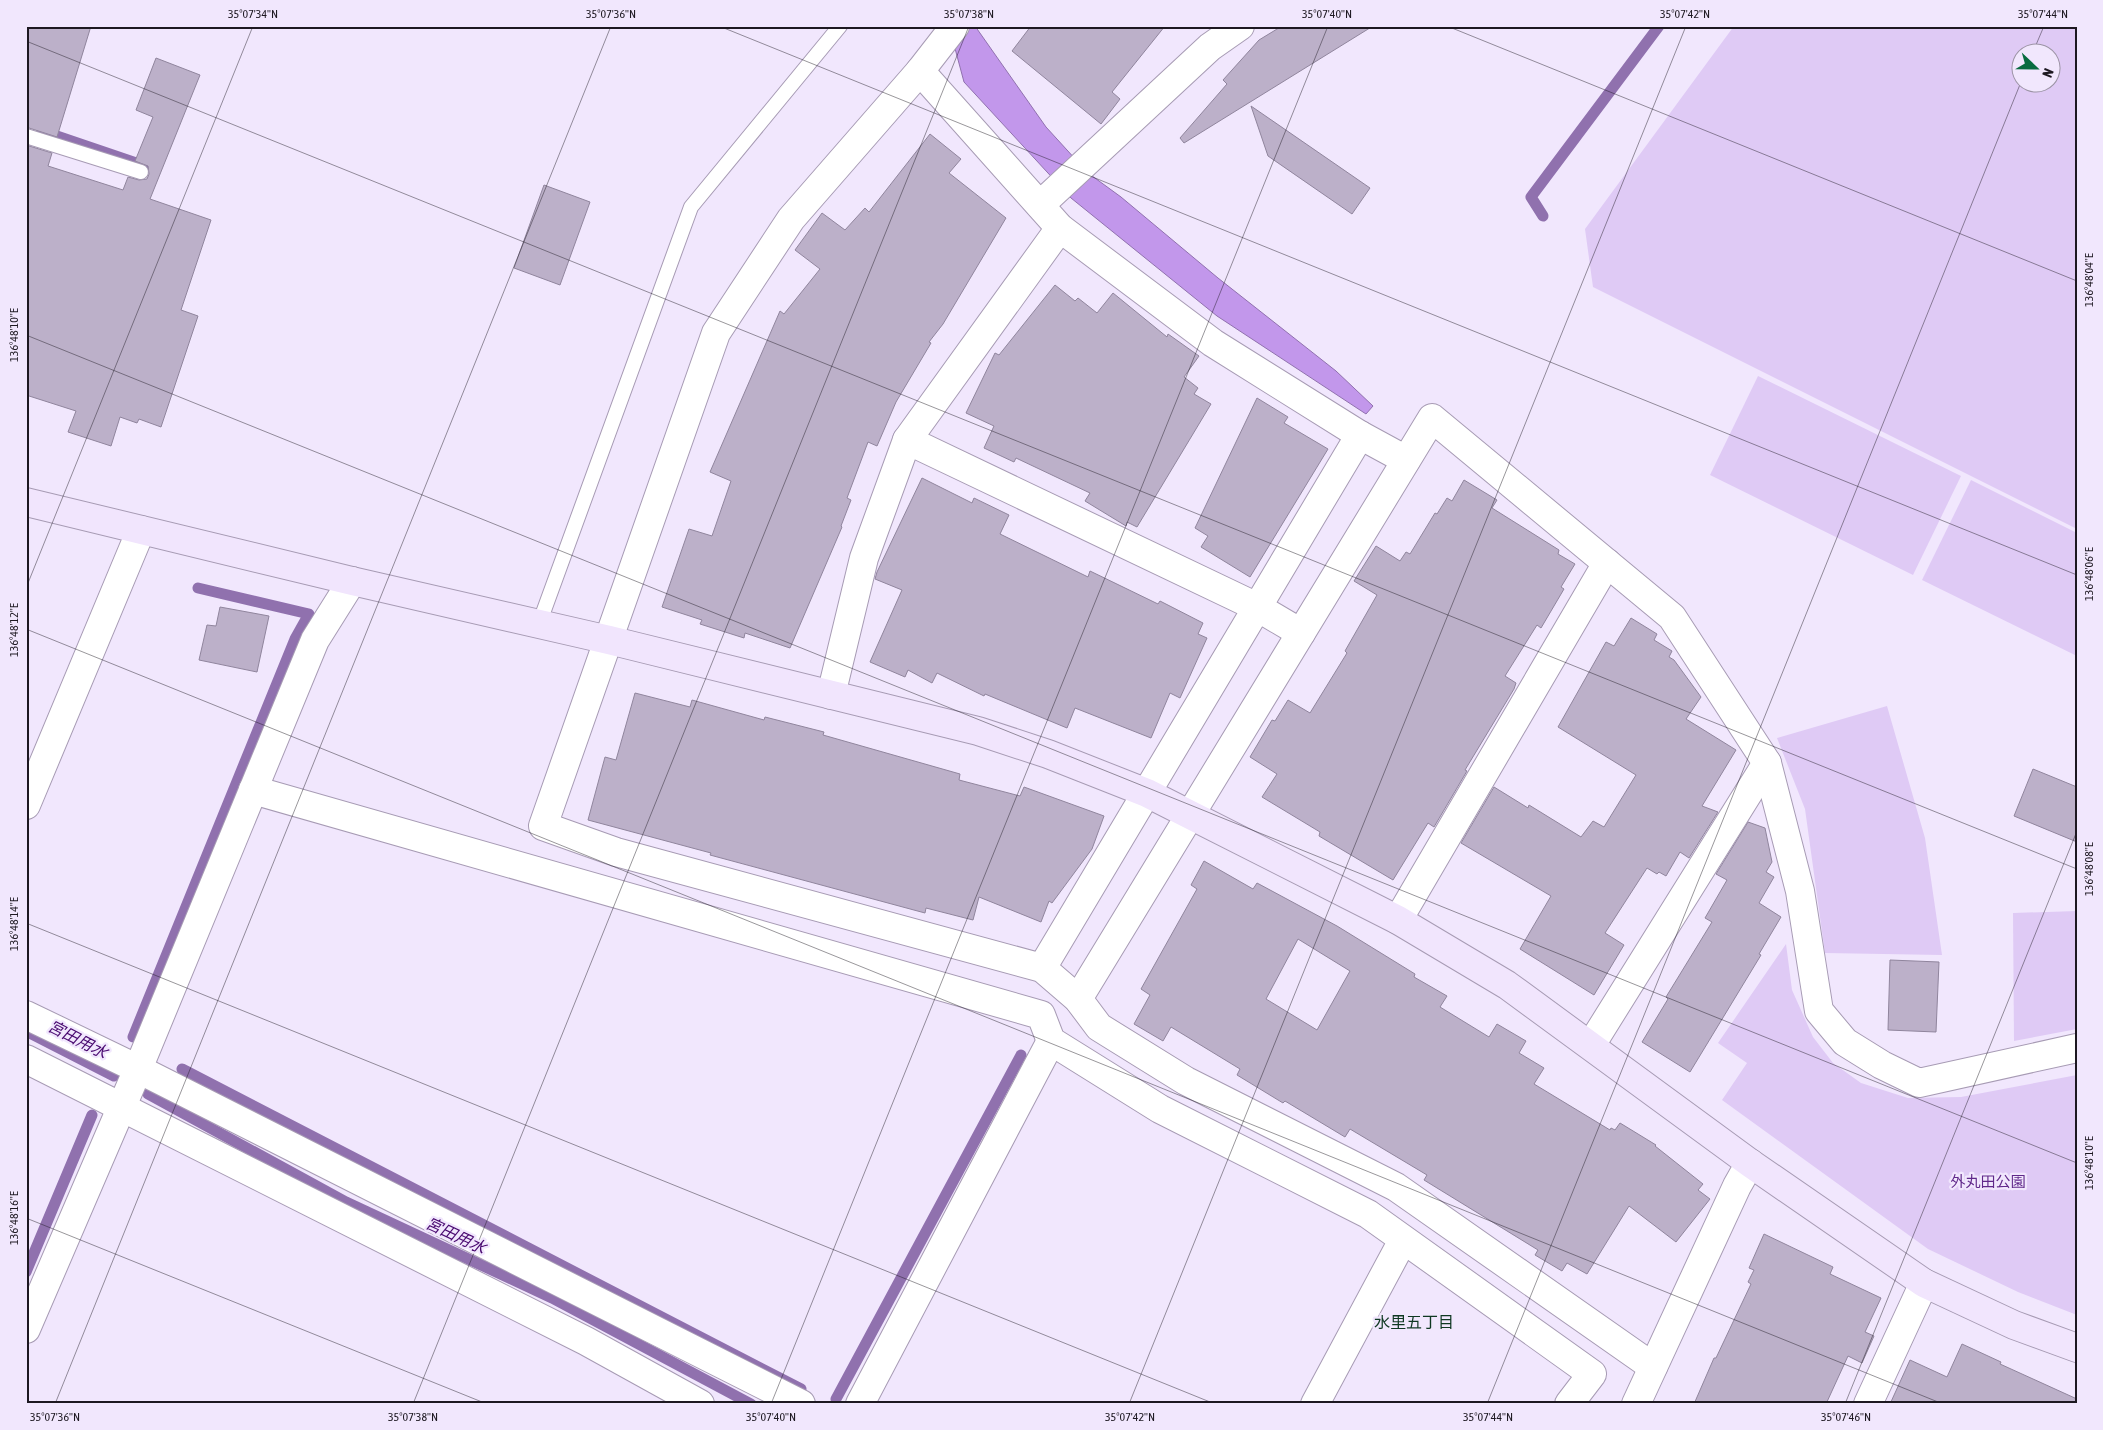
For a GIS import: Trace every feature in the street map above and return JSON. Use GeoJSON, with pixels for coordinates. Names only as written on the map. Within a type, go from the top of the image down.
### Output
{"type":"FeatureCollection","features":[{"type":"Feature","properties":{"kind":"street"},"geometry":{"type":"LineString","coordinates":[[955,26],[927,63],[791,220],[716,333],[544,826],[616,852],[1042,968],[1078,999],[1099,1027],[1186,1081],[1396,1187],[1653,1367]]}},
{"type":"Feature","properties":{"kind":"street"},"geometry":{"type":"LineString","coordinates":[[1046,199],[1210,47],[1240,26]]}},
{"type":"Feature","properties":{"kind":"street"},"geometry":{"type":"LineString","coordinates":[[927,63],[1046,199],[1060,228],[1213,343],[1360,435],[1406,460]]}},
{"type":"Feature","properties":{"kind":"street"},"geometry":{"type":"LineString","coordinates":[[831,695],[864,558],[907,440],[1060,228]]}},
{"type":"Feature","properties":{"kind":"street"},"geometry":{"type":"LineString","coordinates":[[1078,999],[1432,418],[1672,617],[1767,763],[1800,891],[1820,1011],[1845,1042],[1882,1065],[1919,1083],[2077,1048]]}},
{"type":"Feature","properties":{"kind":"street"},"geometry":{"type":"LineString","coordinates":[[1042,968],[1360,435]]}},
{"type":"Feature","properties":{"kind":"street"},"geometry":{"type":"LineString","coordinates":[[907,440],[1257,607],[1301,633]]}},
{"type":"Feature","properties":{"kind":"street"},"geometry":{"type":"LineString","coordinates":[[26,502],[352,581],[609,640],[978,731],[1048,754],[1147,793],[1398,920],[1507,985],[1750,1162],[1924,1283],[2014,1325],[2077,1348]]}},
{"type":"Feature","properties":{"kind":"street"},"geometry":{"type":"LineString","coordinates":[[26,806],[141,530]]}},
{"type":"Feature","properties":{"kind":"street"},"geometry":{"type":"LineString","coordinates":[[1398,920],[1607,563]]}},
{"type":"Feature","properties":{"kind":"street"},"geometry":{"type":"LineString","coordinates":[[26,1329],[138,1069],[315,640],[352,581]]}},
{"type":"Feature","properties":{"kind":"street"},"geometry":{"type":"LineString","coordinates":[[1591,1045],[1767,763]]}},
{"type":"Feature","properties":{"kind":"street"},"geometry":{"type":"LineString","coordinates":[[253,790],[1042,1015],[1051,1041],[1160,1109],[1368,1214],[1592,1374],[1569,1404]]}},
{"type":"Feature","properties":{"kind":"street"},"geometry":{"type":"LineString","coordinates":[[26,1014],[801,1404]]}},
{"type":"Feature","properties":{"kind":"street"},"geometry":{"type":"LineString","coordinates":[[860,1404],[1051,1041]]}},
{"type":"Feature","properties":{"kind":"street"},"geometry":{"type":"LineString","coordinates":[[26,1058],[586,1341],[700,1404]]}},
{"type":"Feature","properties":{"kind":"street"},"geometry":{"type":"LineString","coordinates":[[1636,1404],[1737,1186],[1750,1162]]}},
{"type":"Feature","properties":{"kind":"street"},"geometry":{"type":"LineString","coordinates":[[1315,1404],[1403,1240]]}},
{"type":"Feature","properties":{"kind":"street"},"geometry":{"type":"LineString","coordinates":[[1868,1404],[1924,1283]]}},
{"type":"Feature","properties":{"kind":"lane"},"geometry":{"type":"LineString","coordinates":[[539,624],[691,207],[840,26]]}},
{"type":"Feature","properties":{"kind":"lane"},"geometry":{"type":"LineString","coordinates":[[26,136],[141,172]]}},
{"type":"Feature","properties":{"kind":"green space"},"geometry":{"type":"Polygon","coordinates":[[[1734,26],[2068,26],[2077,30],[2077,529],[1593,287],[1585,229],[1734,26]]]}},
{"type":"Feature","properties":{"kind":"green space"},"geometry":{"type":"Polygon","coordinates":[[[1758,376],[1961,476],[1913,575],[1710,475],[1758,376]]]}},
{"type":"Feature","properties":{"kind":"green space"},"geometry":{"type":"Polygon","coordinates":[[[1971,480],[2077,533],[2077,656],[1922,580],[1971,480]]]}},
{"type":"Feature","properties":{"kind":"green space"},"geometry":{"type":"Polygon","coordinates":[[[1887,706],[1925,838],[1942,955],[1825,953],[1805,809],[1777,738],[1887,706]]]}},
{"type":"Feature","properties":{"kind":"green space"},"geometry":{"type":"Polygon","coordinates":[[[2077,911],[2077,1029],[2014,1041],[2013,913],[2077,911]]]}},
{"type":"Feature","properties":{"kind":"green space","name":"外丸田公園"},"geometry":{"type":"Polygon","coordinates":[[[1786,944],[1792,990],[1813,1037],[1833,1063],[1861,1083],[1908,1098],[1961,1097],[2077,1075],[2077,1315],[2018,1292],[1928,1249],[1722,1100],[1747,1063],[1718,1043],[1786,944]]]}},
{"type":"Feature","properties":{"kind":"shaded area"},"geometry":{"type":"Polygon","coordinates":[[[949,26],[975,26],[1046,127],[1088,173],[1121,197],[1218,278],[1336,371],[1373,406],[1366,414],[1217,316],[1071,198],[964,82],[949,26]]]}},
{"type":"Feature","properties":{"kind":"building"},"geometry":{"type":"Polygon","coordinates":[[[26,26],[91,26],[57,137],[26,127],[26,26]]]}},
{"type":"Feature","properties":{"kind":"building"},"geometry":{"type":"Polygon","coordinates":[[[1031,26],[1165,26],[1112,92],[1120,99],[1101,124],[1012,51],[1031,26]]]}},
{"type":"Feature","properties":{"kind":"building"},"geometry":{"type":"Polygon","coordinates":[[[1282,26],[1373,26],[1184,143],[1180,138],[1227,84],[1223,80],[1259,40],[1282,26]]]}},
{"type":"Feature","properties":{"kind":"building"},"geometry":{"type":"Polygon","coordinates":[[[156,58],[200,75],[150,199],[211,220],[181,310],[198,316],[161,427],[139,419],[137,423],[120,417],[111,446],[68,432],[76,411],[26,395],[26,145],[52,153],[48,166],[123,190],[128,177],[139,180],[147,179],[149,174],[148,166],[135,161],[153,117],[136,110],[156,58]]]}},
{"type":"Feature","properties":{"kind":"building"},"geometry":{"type":"Polygon","coordinates":[[[1251,106],[1370,188],[1352,214],[1268,156],[1251,106]]]}},
{"type":"Feature","properties":{"kind":"building"},"geometry":{"type":"Polygon","coordinates":[[[930,134],[961,159],[949,173],[1006,218],[943,324],[929,342],[931,343],[896,402],[877,446],[868,442],[847,498],[851,500],[842,527],[790,648],[745,633],[744,638],[700,624],[702,620],[662,607],[689,529],[712,536],[731,481],[710,472],[780,311],[784,314],[820,269],[795,250],[822,213],[845,230],[865,208],[869,212],[930,134]]]}},
{"type":"Feature","properties":{"kind":"building"},"geometry":{"type":"Polygon","coordinates":[[[544,185],[590,202],[560,285],[514,268],[544,185]]]}},
{"type":"Feature","properties":{"kind":"building"},"geometry":{"type":"Polygon","coordinates":[[[1055,285],[1075,301],[1078,298],[1097,313],[1113,293],[1167,337],[1168,334],[1199,356],[1184,377],[1198,388],[1194,394],[1211,404],[1137,527],[1127,522],[1126,526],[1085,501],[1090,493],[1016,458],[1014,462],[984,448],[994,426],[966,413],[995,353],[999,355],[1055,285]]]}},
{"type":"Feature","properties":{"kind":"building"},"geometry":{"type":"Polygon","coordinates":[[[1257,398],[1288,417],[1284,423],[1328,449],[1250,577],[1201,547],[1208,536],[1195,528],[1257,398]]]}},
{"type":"Feature","properties":{"kind":"building"},"geometry":{"type":"Polygon","coordinates":[[[922,478],[972,503],[974,498],[1009,515],[1000,534],[1088,577],[1090,571],[1158,604],[1160,601],[1203,623],[1198,634],[1207,638],[1180,698],[1170,693],[1151,738],[1075,708],[1067,728],[985,694],[984,696],[937,673],[932,683],[908,670],[905,677],[870,662],[902,590],[875,579],[922,478]]]}},
{"type":"Feature","properties":{"kind":"building"},"geometry":{"type":"Polygon","coordinates":[[[1464,480],[1497,500],[1492,508],[1559,550],[1558,554],[1575,564],[1561,587],[1564,589],[1541,628],[1537,625],[1505,676],[1516,683],[1514,689],[1465,770],[1467,771],[1434,827],[1428,823],[1393,880],[1319,836],[1320,832],[1262,797],[1277,774],[1250,757],[1272,720],[1275,721],[1288,700],[1310,713],[1347,653],[1345,651],[1377,595],[1354,581],[1376,546],[1400,561],[1406,552],[1410,554],[1435,513],[1437,514],[1447,498],[1452,501],[1464,480]]]}},
{"type":"Feature","properties":{"kind":"building"},"geometry":{"type":"Polygon","coordinates":[[[220,607],[269,616],[257,672],[199,660],[207,625],[216,626],[220,607]]]}},
{"type":"Feature","properties":{"kind":"building"},"geometry":{"type":"Polygon","coordinates":[[[1631,618],[1657,634],[1654,640],[1672,651],[1669,657],[1674,660],[1701,697],[1686,719],[1736,750],[1702,806],[1718,812],[1689,858],[1680,852],[1666,876],[1659,872],[1657,874],[1647,868],[1605,933],[1624,945],[1594,995],[1520,949],[1551,896],[1461,843],[1494,787],[1528,808],[1529,805],[1581,837],[1593,821],[1604,827],[1636,775],[1558,727],[1606,642],[1614,646],[1631,618]]]}},
{"type":"Feature","properties":{"kind":"building"},"geometry":{"type":"Polygon","coordinates":[[[635,693],[690,707],[692,700],[764,720],[765,717],[824,732],[823,735],[960,774],[959,780],[1020,796],[1024,787],[1104,816],[1092,849],[1052,903],[1049,901],[1041,922],[979,897],[973,920],[926,908],[925,913],[588,820],[605,757],[616,760],[635,693]]]}},
{"type":"Feature","properties":{"kind":"building"},"geometry":{"type":"Polygon","coordinates":[[[2033,769],[2077,787],[2077,842],[2014,816],[2033,769]]]}},
{"type":"Feature","properties":{"kind":"building"},"geometry":{"type":"Polygon","coordinates":[[[1748,822],[1765,828],[1772,862],[1766,872],[1774,877],[1759,903],[1781,917],[1759,954],[1761,955],[1690,1072],[1642,1042],[1668,999],[1666,997],[1712,922],[1705,918],[1727,880],[1716,874],[1748,822]]]}},
{"type":"Feature","properties":{"kind":"building"},"geometry":{"type":"Polygon","coordinates":[[[1204,861],[1253,889],[1257,883],[1337,926],[1415,974],[1414,977],[1447,996],[1440,1007],[1489,1037],[1497,1024],[1526,1041],[1519,1053],[1544,1068],[1534,1084],[1610,1130],[1611,1128],[1615,1130],[1620,1123],[1656,1145],[1703,1184],[1698,1190],[1710,1199],[1676,1242],[1629,1206],[1587,1274],[1567,1263],[1562,1271],[1535,1255],[1538,1250],[1424,1180],[1427,1175],[1350,1129],[1345,1137],[1285,1101],[1283,1103],[1237,1075],[1240,1069],[1171,1027],[1163,1041],[1134,1024],[1150,995],[1141,989],[1197,889],[1191,885],[1204,861]],[[1298,939],[1266,999],[1317,1030],[1350,971],[1298,939]]]}},
{"type":"Feature","properties":{"kind":"building"},"geometry":{"type":"Polygon","coordinates":[[[1890,960],[1939,962],[1936,1032],[1888,1030],[1890,960]]]}},
{"type":"Feature","properties":{"kind":"building"},"geometry":{"type":"Polygon","coordinates":[[[1764,1234],[1833,1267],[1830,1274],[1881,1298],[1865,1332],[1874,1336],[1862,1363],[1848,1356],[1826,1404],[1694,1404],[1714,1358],[1716,1358],[1751,1284],[1748,1282],[1754,1270],[1749,1268],[1764,1234]]]}},
{"type":"Feature","properties":{"kind":"building"},"geometry":{"type":"Polygon","coordinates":[[[1962,1344],[2001,1362],[2000,1364],[2077,1399],[2077,1404],[1890,1404],[1910,1360],[1947,1377],[1962,1344]]]}},
{"type":"Feature","properties":{"kind":"waterway"},"geometry":{"type":"LineString","coordinates":[[1543,216],[1531,197],[1659,26]]}},
{"type":"Feature","properties":{"kind":"waterway"},"geometry":{"type":"LineString","coordinates":[[42,131],[145,166]]}},
{"type":"Feature","properties":{"kind":"waterway"},"geometry":{"type":"LineString","coordinates":[[133,1037],[295,639],[309,614],[198,588]]}},
{"type":"Feature","properties":{"kind":"waterway","name":"宮田用水"},"geometry":{"type":"LineString","coordinates":[[26,1031],[114,1076]]}},
{"type":"Feature","properties":{"kind":"waterway"},"geometry":{"type":"LineString","coordinates":[[836,1399],[1021,1055]]}},
{"type":"Feature","properties":{"kind":"waterway"},"geometry":{"type":"LineString","coordinates":[[182,1069],[801,1389]]}},
{"type":"Feature","properties":{"kind":"waterway","name":"宮田用水"},"geometry":{"type":"LineString","coordinates":[[148,1094],[346,1202],[552,1298],[751,1404]]}},
{"type":"Feature","properties":{"kind":"waterway"},"geometry":{"type":"LineString","coordinates":[[26,1272],[92,1115]]}},
{"type":"Feature","properties":{"kind":"district","name":"水里五丁目"},"geometry":{"type":"Point","coordinates":[1414,1322]}}]}
